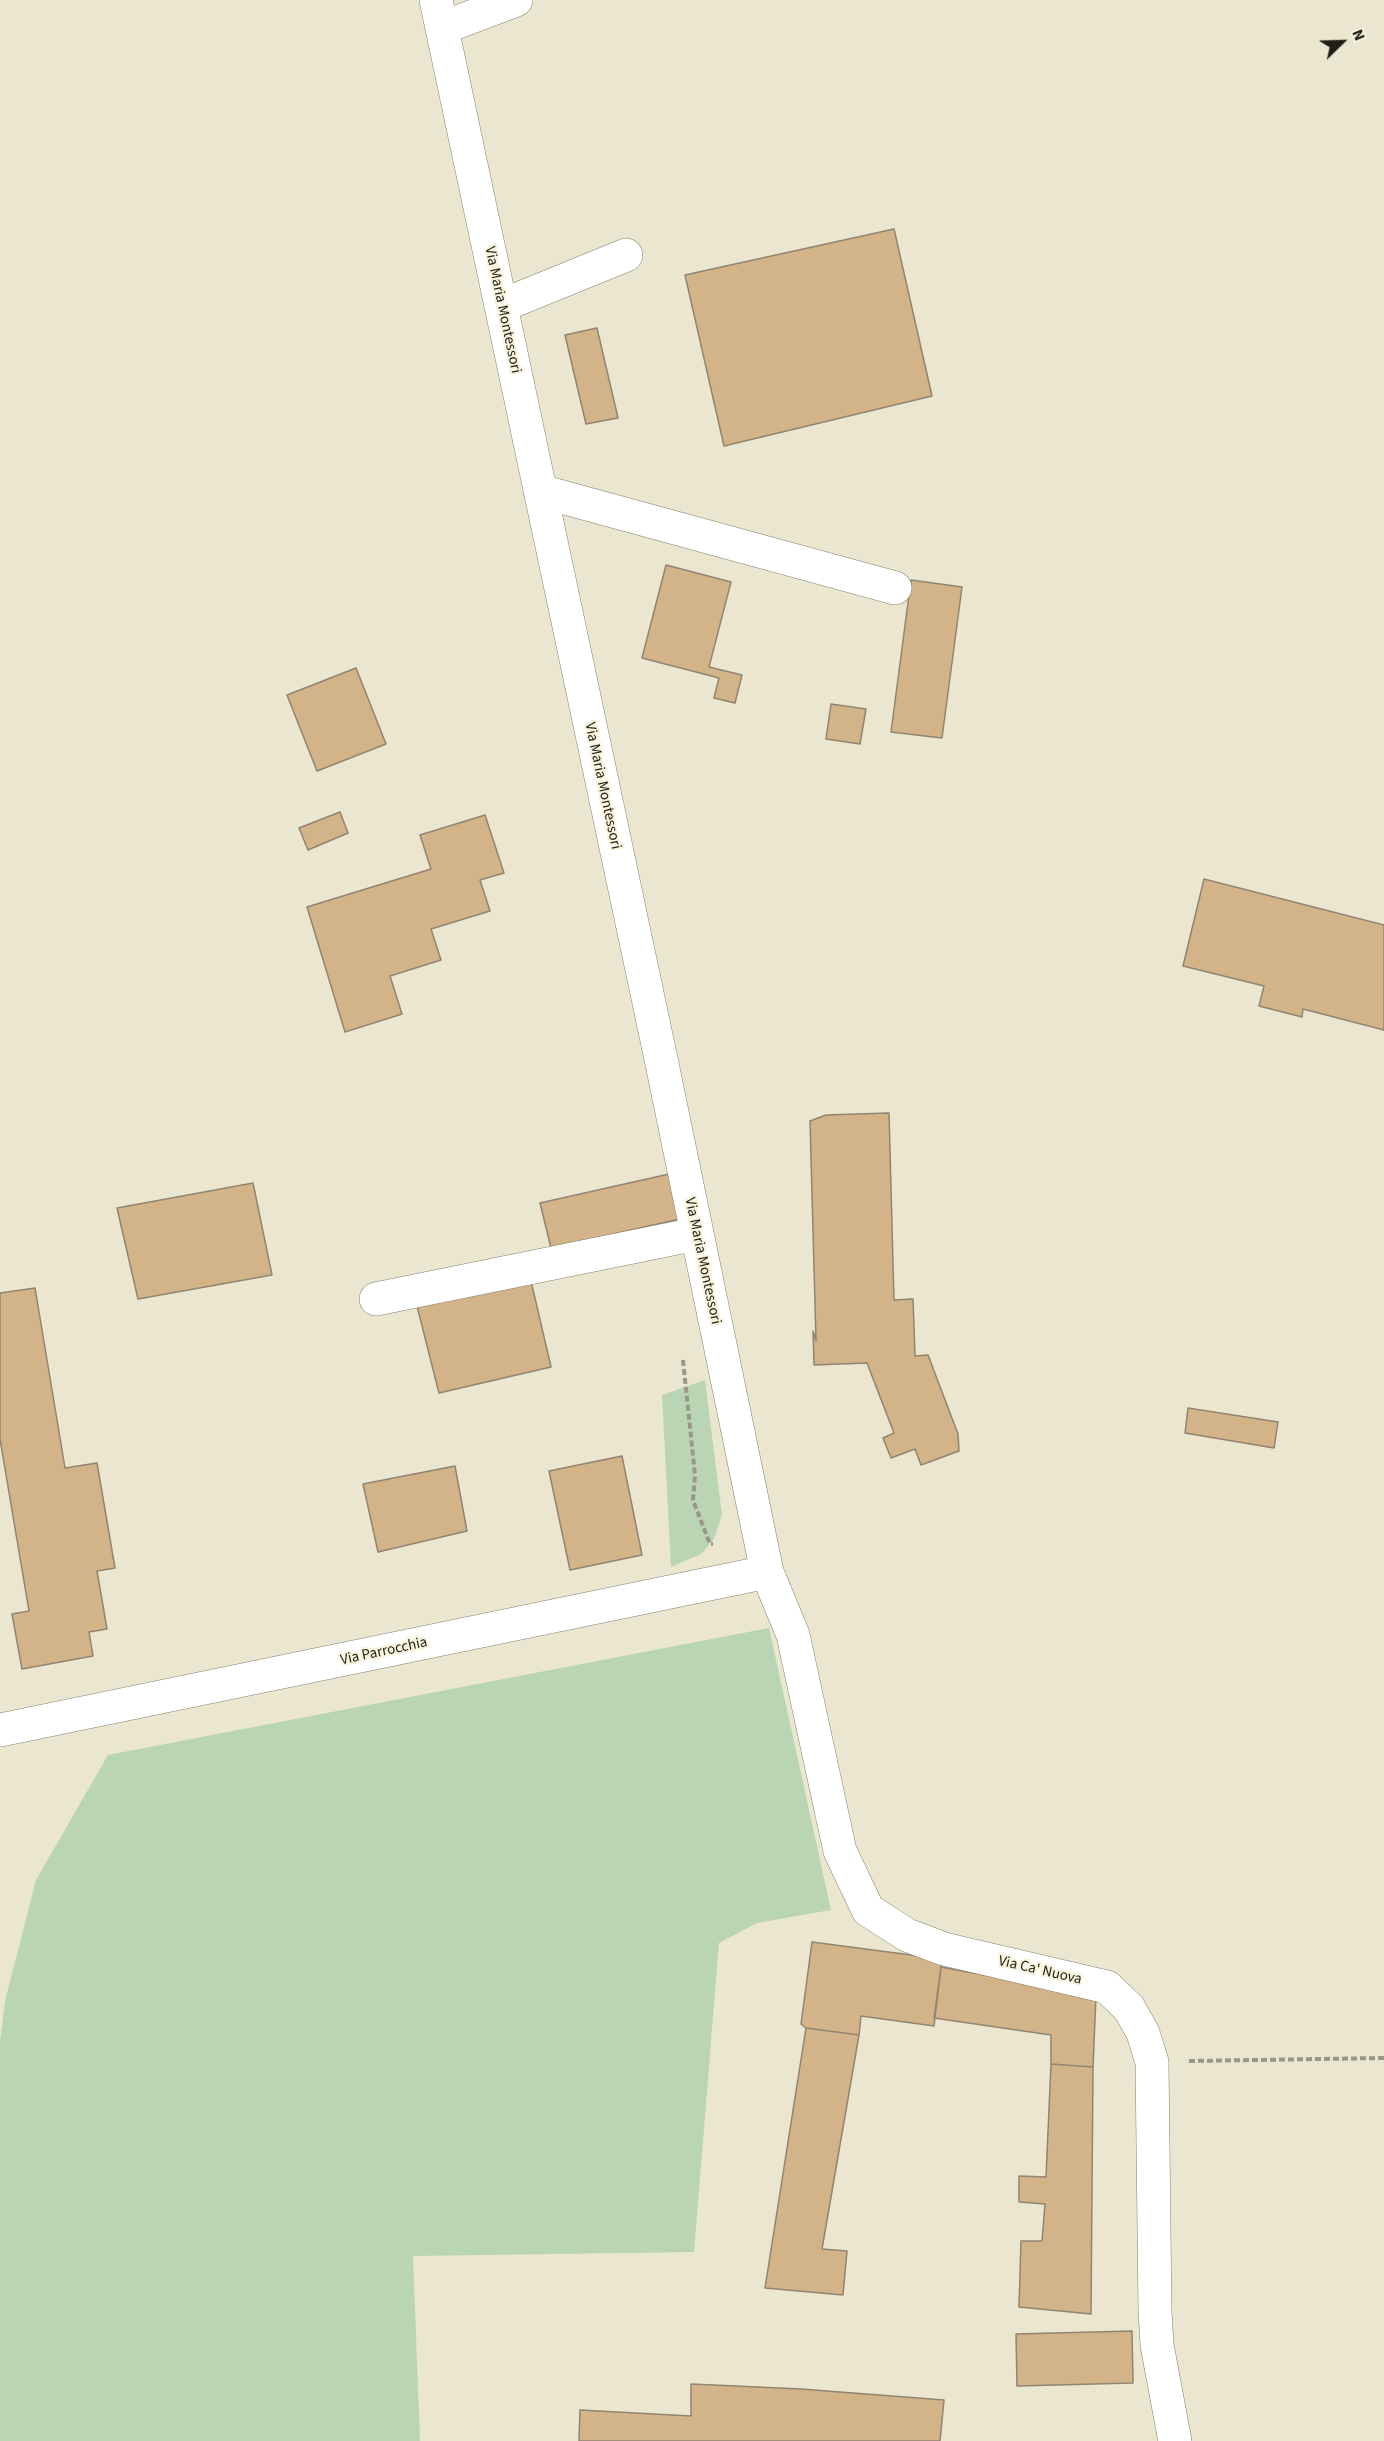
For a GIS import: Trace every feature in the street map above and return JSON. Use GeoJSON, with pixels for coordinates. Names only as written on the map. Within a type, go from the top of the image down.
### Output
{"type":"FeatureCollection","features":[{"type":"Feature","properties":{"kind":"street"},"geometry":{"type":"LineString","coordinates":[[439,14],[516,0]]}},
{"type":"Feature","properties":{"kind":"street","name":"Via Maria Montessori"},"geometry":{"type":"LineString","coordinates":[[439,14],[767,1572]]}},
{"type":"Feature","properties":{"kind":"street"},"geometry":{"type":"LineString","coordinates":[[501,306],[626,255]]}},
{"type":"Feature","properties":{"kind":"street"},"geometry":{"type":"LineString","coordinates":[[540,491],[895,588]]}},
{"type":"Feature","properties":{"kind":"street"},"geometry":{"type":"LineString","coordinates":[[376,1299],[696,1234]]}},
{"type":"Feature","properties":{"kind":"street","name":"Via Parrocchia"},"geometry":{"type":"LineString","coordinates":[[0,1730],[767,1572]]}},
{"type":"Feature","properties":{"kind":"street","name":"Via Ca' Nuova"},"geometry":{"type":"LineString","coordinates":[[767,1572],[793,1635],[840,1851],[868,1910],[907,1935],[944,1948],[1107,1987],[1129,2008],[1143,2032],[1152,2062],[1157,2344],[1175,2441]]}},
{"type":"Feature","properties":{"kind":"path"},"geometry":{"type":"LineString","coordinates":[[683,1354],[687,1416],[695,1475],[693,1500],[710,1544]]}},
{"type":"Feature","properties":{"kind":"path"},"geometry":{"type":"LineString","coordinates":[[1152,2062],[1384,2058]]}},
{"type":"Feature","properties":{"kind":"green space"},"geometry":{"type":"Polygon","coordinates":[[[705,1380],[722,1515],[714,1539],[701,1554],[671,1567],[662,1395],[705,1380]]]}},
{"type":"Feature","properties":{"kind":"green space"},"geometry":{"type":"Polygon","coordinates":[[[769,1628],[831,1910],[757,1923],[719,1943],[694,2252],[413,2256],[420,2441],[0,2441],[0,2041],[5,2001],[36,1880],[108,1755],[769,1628]]]}},
{"type":"Feature","properties":{"kind":"building"},"geometry":{"type":"Polygon","coordinates":[[[894,229],[932,396],[724,446],[685,275],[894,229]]]}},
{"type":"Feature","properties":{"kind":"building"},"geometry":{"type":"Polygon","coordinates":[[[597,328],[618,418],[586,424],[565,335],[597,328]]]}},
{"type":"Feature","properties":{"kind":"building"},"geometry":{"type":"Polygon","coordinates":[[[666,565],[731,582],[709,667],[742,675],[735,703],[714,698],[719,678],[642,658],[666,565]]]}},
{"type":"Feature","properties":{"kind":"building"},"geometry":{"type":"Polygon","coordinates":[[[911,580],[962,587],[942,738],[891,732],[911,580]]]}},
{"type":"Feature","properties":{"kind":"building"},"geometry":{"type":"Polygon","coordinates":[[[356,668],[386,744],[317,771],[287,695],[356,668]]]}},
{"type":"Feature","properties":{"kind":"building"},"geometry":{"type":"Polygon","coordinates":[[[831,704],[866,709],[860,744],[826,739],[831,704]]]}},
{"type":"Feature","properties":{"kind":"building"},"geometry":{"type":"Polygon","coordinates":[[[340,812],[348,833],[308,850],[299,828],[340,812]]]}},
{"type":"Feature","properties":{"kind":"building"},"geometry":{"type":"Polygon","coordinates":[[[485,815],[504,873],[480,880],[490,911],[431,929],[441,960],[390,976],[402,1014],[345,1032],[307,907],[431,869],[420,835],[485,815]]]}},
{"type":"Feature","properties":{"kind":"building"},"geometry":{"type":"Polygon","coordinates":[[[1204,879],[1384,925],[1384,1030],[1303,1009],[1302,1017],[1259,1006],[1264,986],[1183,966],[1204,879]]]}},
{"type":"Feature","properties":{"kind":"building"},"geometry":{"type":"Polygon","coordinates":[[[889,1113],[894,1300],[913,1299],[915,1356],[928,1355],[958,1434],[959,1451],[921,1465],[915,1449],[891,1458],[883,1438],[894,1433],[867,1363],[814,1365],[813,1331],[816,1341],[810,1121],[826,1115],[889,1113]]]}},
{"type":"Feature","properties":{"kind":"building"},"geometry":{"type":"Polygon","coordinates":[[[678,1172],[689,1217],[551,1248],[540,1203],[678,1172]]]}},
{"type":"Feature","properties":{"kind":"building"},"geometry":{"type":"Polygon","coordinates":[[[253,1183],[272,1275],[138,1299],[117,1208],[253,1183]]]}},
{"type":"Feature","properties":{"kind":"building"},"geometry":{"type":"Polygon","coordinates":[[[531,1281],[551,1367],[439,1393],[417,1306],[531,1281]]]}},
{"type":"Feature","properties":{"kind":"building"},"geometry":{"type":"Polygon","coordinates":[[[35,1288],[65,1468],[97,1463],[115,1568],[97,1571],[107,1629],[89,1632],[93,1656],[22,1669],[12,1614],[29,1611],[0,1439],[0,1293],[35,1288]]]}},
{"type":"Feature","properties":{"kind":"building"},"geometry":{"type":"Polygon","coordinates":[[[1188,1408],[1278,1422],[1274,1448],[1185,1433],[1188,1408]]]}},
{"type":"Feature","properties":{"kind":"building"},"geometry":{"type":"Polygon","coordinates":[[[622,1456],[642,1555],[570,1570],[549,1471],[622,1456]]]}},
{"type":"Feature","properties":{"kind":"building"},"geometry":{"type":"Polygon","coordinates":[[[455,1466],[467,1531],[378,1552],[363,1484],[455,1466]]]}},
{"type":"Feature","properties":{"kind":"building"},"geometry":{"type":"Polygon","coordinates":[[[812,1942],[942,1959],[934,2026],[861,2016],[859,2035],[806,2028],[801,2024],[812,1942]]]}},
{"type":"Feature","properties":{"kind":"building"},"geometry":{"type":"Polygon","coordinates":[[[941,1967],[1096,1996],[1093,2067],[1051,2064],[1051,2035],[934,2018],[941,1967]]]}},
{"type":"Feature","properties":{"kind":"building"},"geometry":{"type":"Polygon","coordinates":[[[806,2028],[859,2035],[822,2249],[847,2251],[843,2295],[765,2288],[806,2028]]]}},
{"type":"Feature","properties":{"kind":"building"},"geometry":{"type":"Polygon","coordinates":[[[1051,2064],[1093,2067],[1091,2314],[1019,2307],[1021,2241],[1042,2241],[1045,2204],[1019,2202],[1019,2176],[1046,2177],[1051,2064]]]}},
{"type":"Feature","properties":{"kind":"building"},"geometry":{"type":"Polygon","coordinates":[[[1132,2331],[1133,2383],[1017,2386],[1016,2334],[1132,2331]]]}},
{"type":"Feature","properties":{"kind":"building"},"geometry":{"type":"Polygon","coordinates":[[[691,2384],[801,2389],[944,2400],[940,2441],[579,2441],[580,2410],[691,2416],[691,2384]]]}}]}
